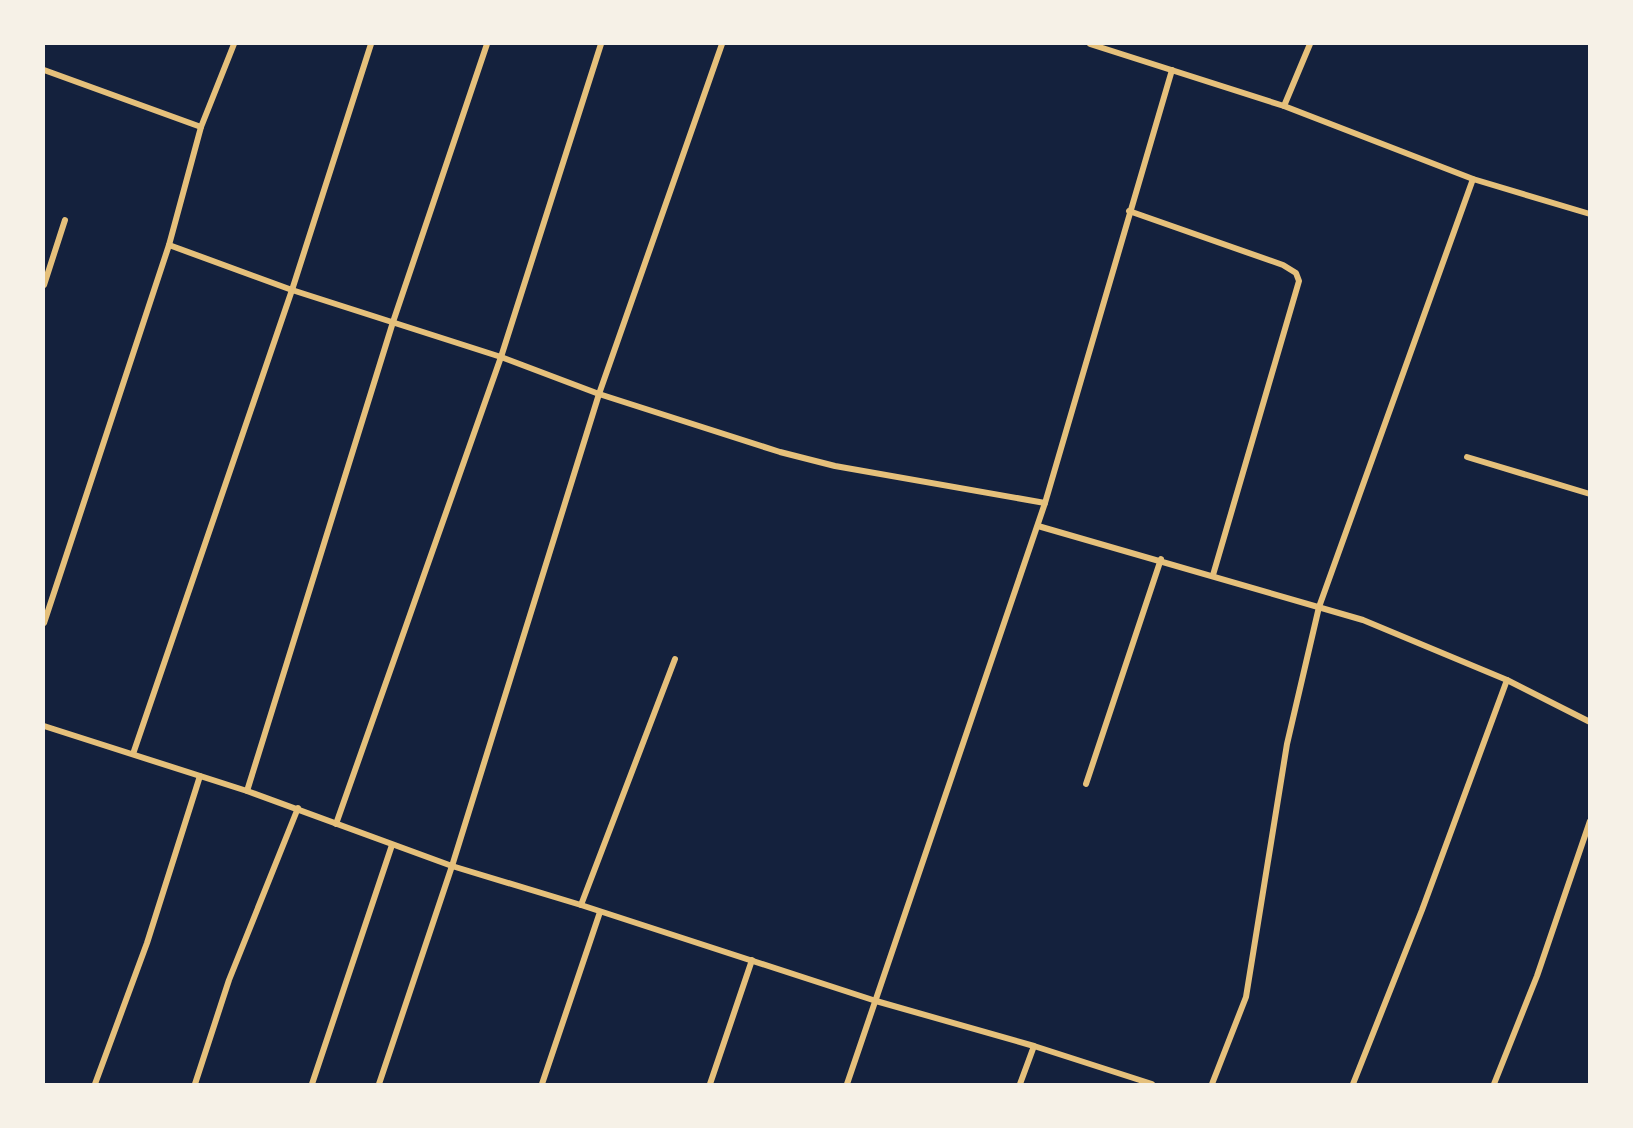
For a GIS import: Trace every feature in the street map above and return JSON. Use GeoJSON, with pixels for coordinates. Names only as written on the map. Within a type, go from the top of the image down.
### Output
{"type":"FeatureCollection","features":[{"type":"Feature","properties":{"kind":"street"},"geometry":{"type":"LineString","coordinates":[[44,623],[170,245],[201,128],[234,44]]}},
{"type":"Feature","properties":{"kind":"street"},"geometry":{"type":"LineString","coordinates":[[132,754],[292,291],[371,44]]}},
{"type":"Feature","properties":{"kind":"street"},"geometry":{"type":"LineString","coordinates":[[247,791],[393,322],[487,44]]}},
{"type":"Feature","properties":{"kind":"street"},"geometry":{"type":"LineString","coordinates":[[336,824],[501,357],[601,44]]}},
{"type":"Feature","properties":{"kind":"street"},"geometry":{"type":"LineString","coordinates":[[379,1084],[452,866],[599,394],[722,44]]}},
{"type":"Feature","properties":{"kind":"street"},"geometry":{"type":"LineString","coordinates":[[1090,44],[1284,106],[1473,179],[1590,214]]}},
{"type":"Feature","properties":{"kind":"street"},"geometry":{"type":"LineString","coordinates":[[1284,106],[1310,44]]}},
{"type":"Feature","properties":{"kind":"street"},"geometry":{"type":"LineString","coordinates":[[44,70],[201,128]]}},
{"type":"Feature","properties":{"kind":"street"},"geometry":{"type":"LineString","coordinates":[[848,1084],[1038,525],[1172,70]]}},
{"type":"Feature","properties":{"kind":"street"},"geometry":{"type":"LineString","coordinates":[[1212,1084],[1246,997],[1287,744],[1319,607],[1473,179]]}},
{"type":"Feature","properties":{"kind":"street"},"geometry":{"type":"LineString","coordinates":[[1129,211],[1283,265],[1296,273],[1299,281],[1213,575]]}},
{"type":"Feature","properties":{"kind":"street"},"geometry":{"type":"LineString","coordinates":[[44,285],[65,219]]}},
{"type":"Feature","properties":{"kind":"street"},"geometry":{"type":"LineString","coordinates":[[170,245],[256,275],[292,291],[501,357],[599,394],[717,433],[835,466],[1045,503]]}},
{"type":"Feature","properties":{"kind":"street"},"geometry":{"type":"LineString","coordinates":[[1467,457],[1590,494]]}},
{"type":"Feature","properties":{"kind":"street"},"geometry":{"type":"LineString","coordinates":[[1038,525],[1363,620],[1507,680],[1590,722]]}},
{"type":"Feature","properties":{"kind":"street"},"geometry":{"type":"LineString","coordinates":[[1086,783],[1161,560]]}},
{"type":"Feature","properties":{"kind":"street"},"geometry":{"type":"LineString","coordinates":[[581,905],[675,658]]}},
{"type":"Feature","properties":{"kind":"street"},"geometry":{"type":"LineString","coordinates":[[1353,1084],[1507,680]]}},
{"type":"Feature","properties":{"kind":"street"},"geometry":{"type":"LineString","coordinates":[[44,726],[298,808],[452,866],[581,905],[876,1001],[1034,1046],[1152,1084]]}},
{"type":"Feature","properties":{"kind":"street"},"geometry":{"type":"LineString","coordinates":[[95,1084],[147,942],[201,776]]}},
{"type":"Feature","properties":{"kind":"street"},"geometry":{"type":"LineString","coordinates":[[195,1084],[229,980],[298,808]]}},
{"type":"Feature","properties":{"kind":"street"},"geometry":{"type":"LineString","coordinates":[[1494,1084],[1537,976],[1590,821]]}},
{"type":"Feature","properties":{"kind":"street"},"geometry":{"type":"LineString","coordinates":[[312,1084],[392,845]]}},
{"type":"Feature","properties":{"kind":"street"},"geometry":{"type":"LineString","coordinates":[[542,1084],[600,912]]}},
{"type":"Feature","properties":{"kind":"street"},"geometry":{"type":"LineString","coordinates":[[710,1084],[752,960]]}},
{"type":"Feature","properties":{"kind":"street"},"geometry":{"type":"LineString","coordinates":[[1020,1084],[1034,1046]]}}]}
